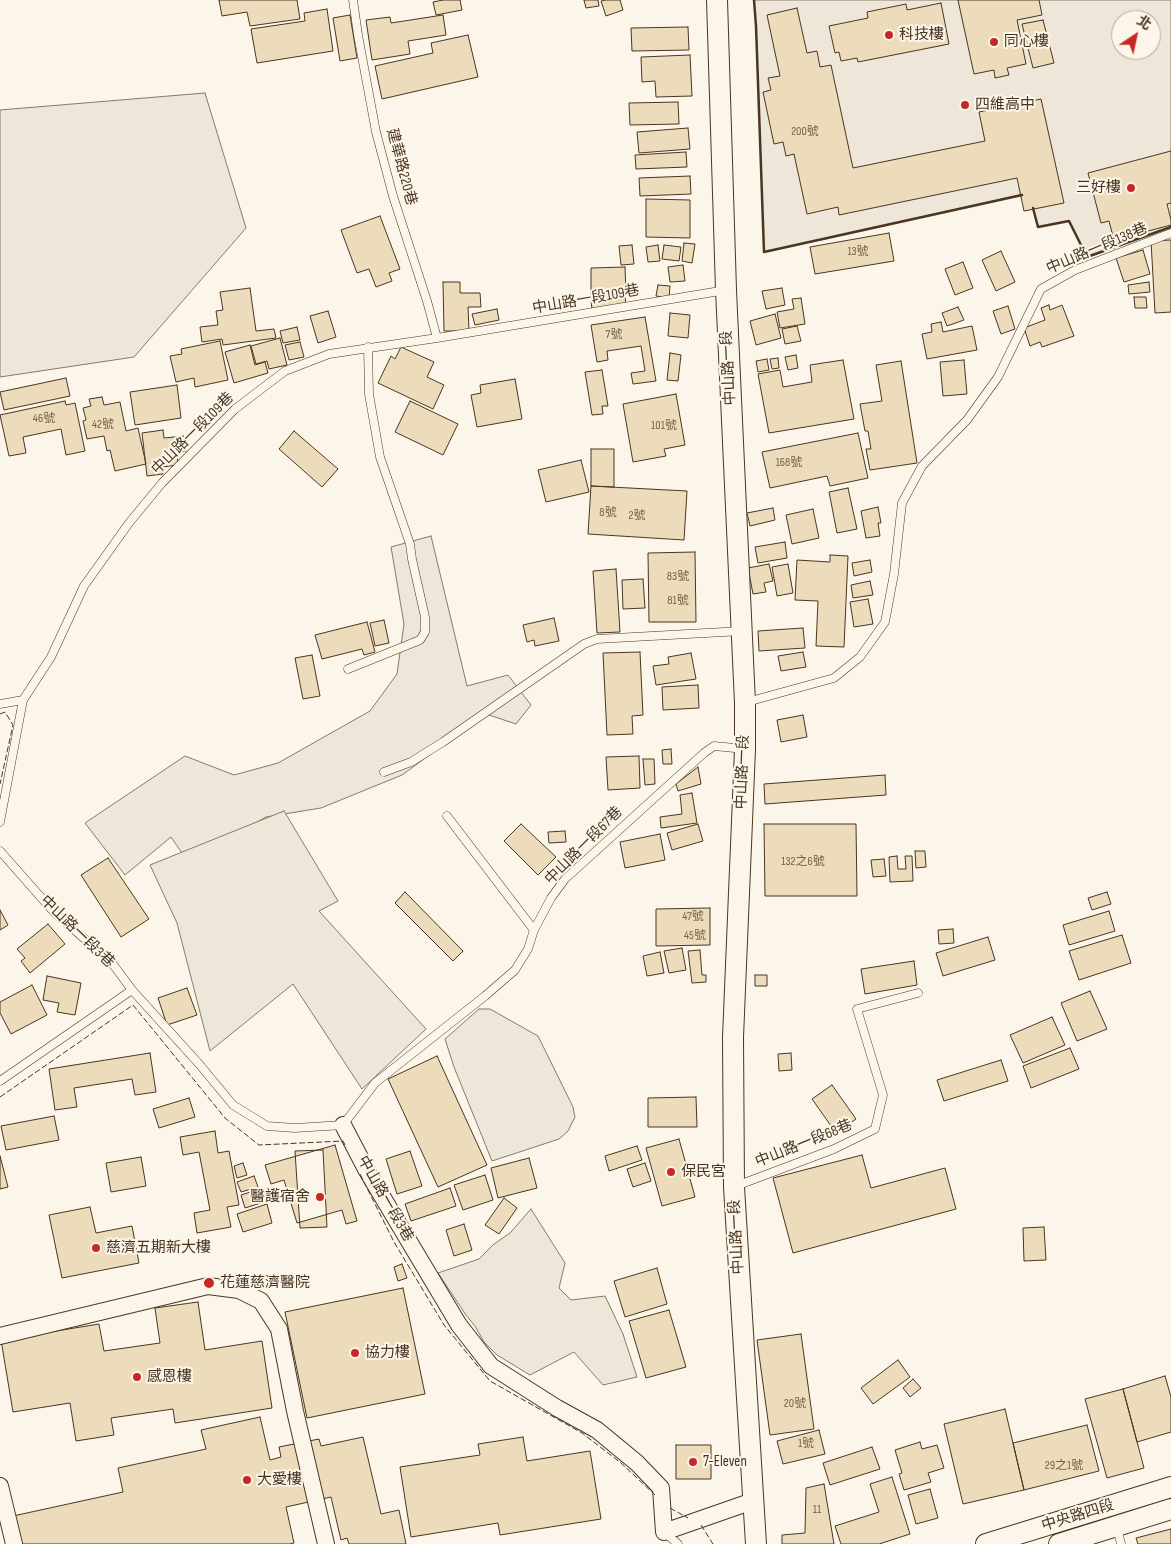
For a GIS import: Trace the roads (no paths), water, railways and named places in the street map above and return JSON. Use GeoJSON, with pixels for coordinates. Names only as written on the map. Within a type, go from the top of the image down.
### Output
{"type":"FeatureCollection","features":[{"type":"Feature","properties":{"kind":"street","name":"中山路一段"},"geometry":{"type":"LineString","coordinates":[[717,0],[726,290],[745,703],[745,749],[733,1037],[734,1187],[756,1544]]}},
{"type":"Feature","properties":{"kind":"street","name":"中山路一段3巷"},"geometry":{"type":"LineString","coordinates":[[343,1125],[367,1170],[459,1324],[491,1366],[557,1408],[597,1430],[637,1464],[661,1488],[664,1532]]}},
{"type":"Feature","properties":{"kind":"street"},"geometry":{"type":"LineString","coordinates":[[0,1336],[208,1286],[239,1290],[261,1300],[279,1329],[326,1544]]}},
{"type":"Feature","properties":{"kind":"street"},"geometry":{"type":"LineString","coordinates":[[0,1486],[11,1537]]}},
{"type":"Feature","properties":{"kind":"street","name":"中央路四段"},"geometry":{"type":"LineString","coordinates":[[986,1544],[1171,1487]]}},
{"type":"Feature","properties":{"kind":"street"},"geometry":{"type":"LineString","coordinates":[[664,1532],[753,1501]]}},
{"type":"Feature","properties":{"kind":"street","name":"中央路四段"},"geometry":{"type":"LineString","coordinates":[[1059,1544],[1119,1535],[1171,1509]]}},
{"type":"Feature","properties":{"kind":"lane","name":"建華路220巷"},"geometry":{"type":"LineString","coordinates":[[354,0],[358,34],[376,132],[393,196],[427,300],[437,338]]}},
{"type":"Feature","properties":{"kind":"lane","name":"中山路一段138巷"},"geometry":{"type":"LineString","coordinates":[[745,703],[834,678],[860,657],[885,622],[894,574],[902,503],[922,466],[967,420],[998,377],[1041,289],[1075,270],[1171,234]]}},
{"type":"Feature","properties":{"kind":"lane","name":"中山路一段109巷"},"geometry":{"type":"LineString","coordinates":[[0,822],[23,700],[50,657],[84,586],[129,523],[162,484],[235,409],[285,371],[330,354],[368,347],[437,338],[726,290]]}},
{"type":"Feature","properties":{"kind":"lane"},"geometry":{"type":"LineString","coordinates":[[348,669],[420,640],[425,632],[425,617],[410,544],[380,457],[369,394],[368,347]]}},
{"type":"Feature","properties":{"kind":"lane"},"geometry":{"type":"LineString","coordinates":[[384,772],[411,762],[443,742],[584,644],[596,639],[742,631]]}},
{"type":"Feature","properties":{"kind":"lane"},"geometry":{"type":"LineString","coordinates":[[0,704],[23,700]]}},
{"type":"Feature","properties":{"kind":"lane","name":"中山路一段67巷"},"geometry":{"type":"LineString","coordinates":[[343,1125],[375,1083],[485,996],[514,970],[528,949],[534,930],[551,898],[565,879],[704,753],[714,746],[745,749]]}},
{"type":"Feature","properties":{"kind":"lane"},"geometry":{"type":"LineString","coordinates":[[447,816],[534,930]]}},
{"type":"Feature","properties":{"kind":"lane","name":"中山路一段3巷"},"geometry":{"type":"LineString","coordinates":[[0,851],[53,911],[112,963],[132,990],[233,1104],[267,1126],[295,1128],[343,1125]]}},
{"type":"Feature","properties":{"kind":"lane"},"geometry":{"type":"LineString","coordinates":[[0,1081],[132,990]]}},
{"type":"Feature","properties":{"kind":"lane","name":"中山路一段68巷"},"geometry":{"type":"LineString","coordinates":[[734,1187],[834,1149],[875,1129],[883,1094],[857,1009],[918,993]]}},
{"type":"Feature","properties":{"kind":"lane"},"geometry":{"type":"LineString","coordinates":[[670,1508],[664,1532],[678,1544]]}},
{"type":"Feature","properties":{"kind":"place","name":"科技樓"},"geometry":{"type":"Point","coordinates":[889,35]}},
{"type":"Feature","properties":{"kind":"place","name":"同心樓"},"geometry":{"type":"Point","coordinates":[994,42]}},
{"type":"Feature","properties":{"kind":"place","name":"四維高中"},"geometry":{"type":"Point","coordinates":[965,105]}},
{"type":"Feature","properties":{"kind":"place","name":"三好樓"},"geometry":{"type":"Point","coordinates":[1131,188]}},
{"type":"Feature","properties":{"kind":"place","name":"保民宮"},"geometry":{"type":"Point","coordinates":[671,1172]}},
{"type":"Feature","properties":{"kind":"place","name":"醫護宿舍"},"geometry":{"type":"Point","coordinates":[320,1197]}},
{"type":"Feature","properties":{"kind":"place","name":"慈濟五期新大樓"},"geometry":{"type":"Point","coordinates":[96,1248]}},
{"type":"Feature","properties":{"kind":"place","name":"花蓮慈濟醫院"},"geometry":{"type":"Point","coordinates":[209,1283]}},
{"type":"Feature","properties":{"kind":"place","name":"協力樓"},"geometry":{"type":"Point","coordinates":[355,1353]}},
{"type":"Feature","properties":{"kind":"place","name":"感恩樓"},"geometry":{"type":"Point","coordinates":[137,1377]}},
{"type":"Feature","properties":{"kind":"place","name":"7-Eleven"},"geometry":{"type":"Point","coordinates":[693,1462]}},
{"type":"Feature","properties":{"kind":"place","name":"大愛樓"},"geometry":{"type":"Point","coordinates":[247,1480]}}]}
